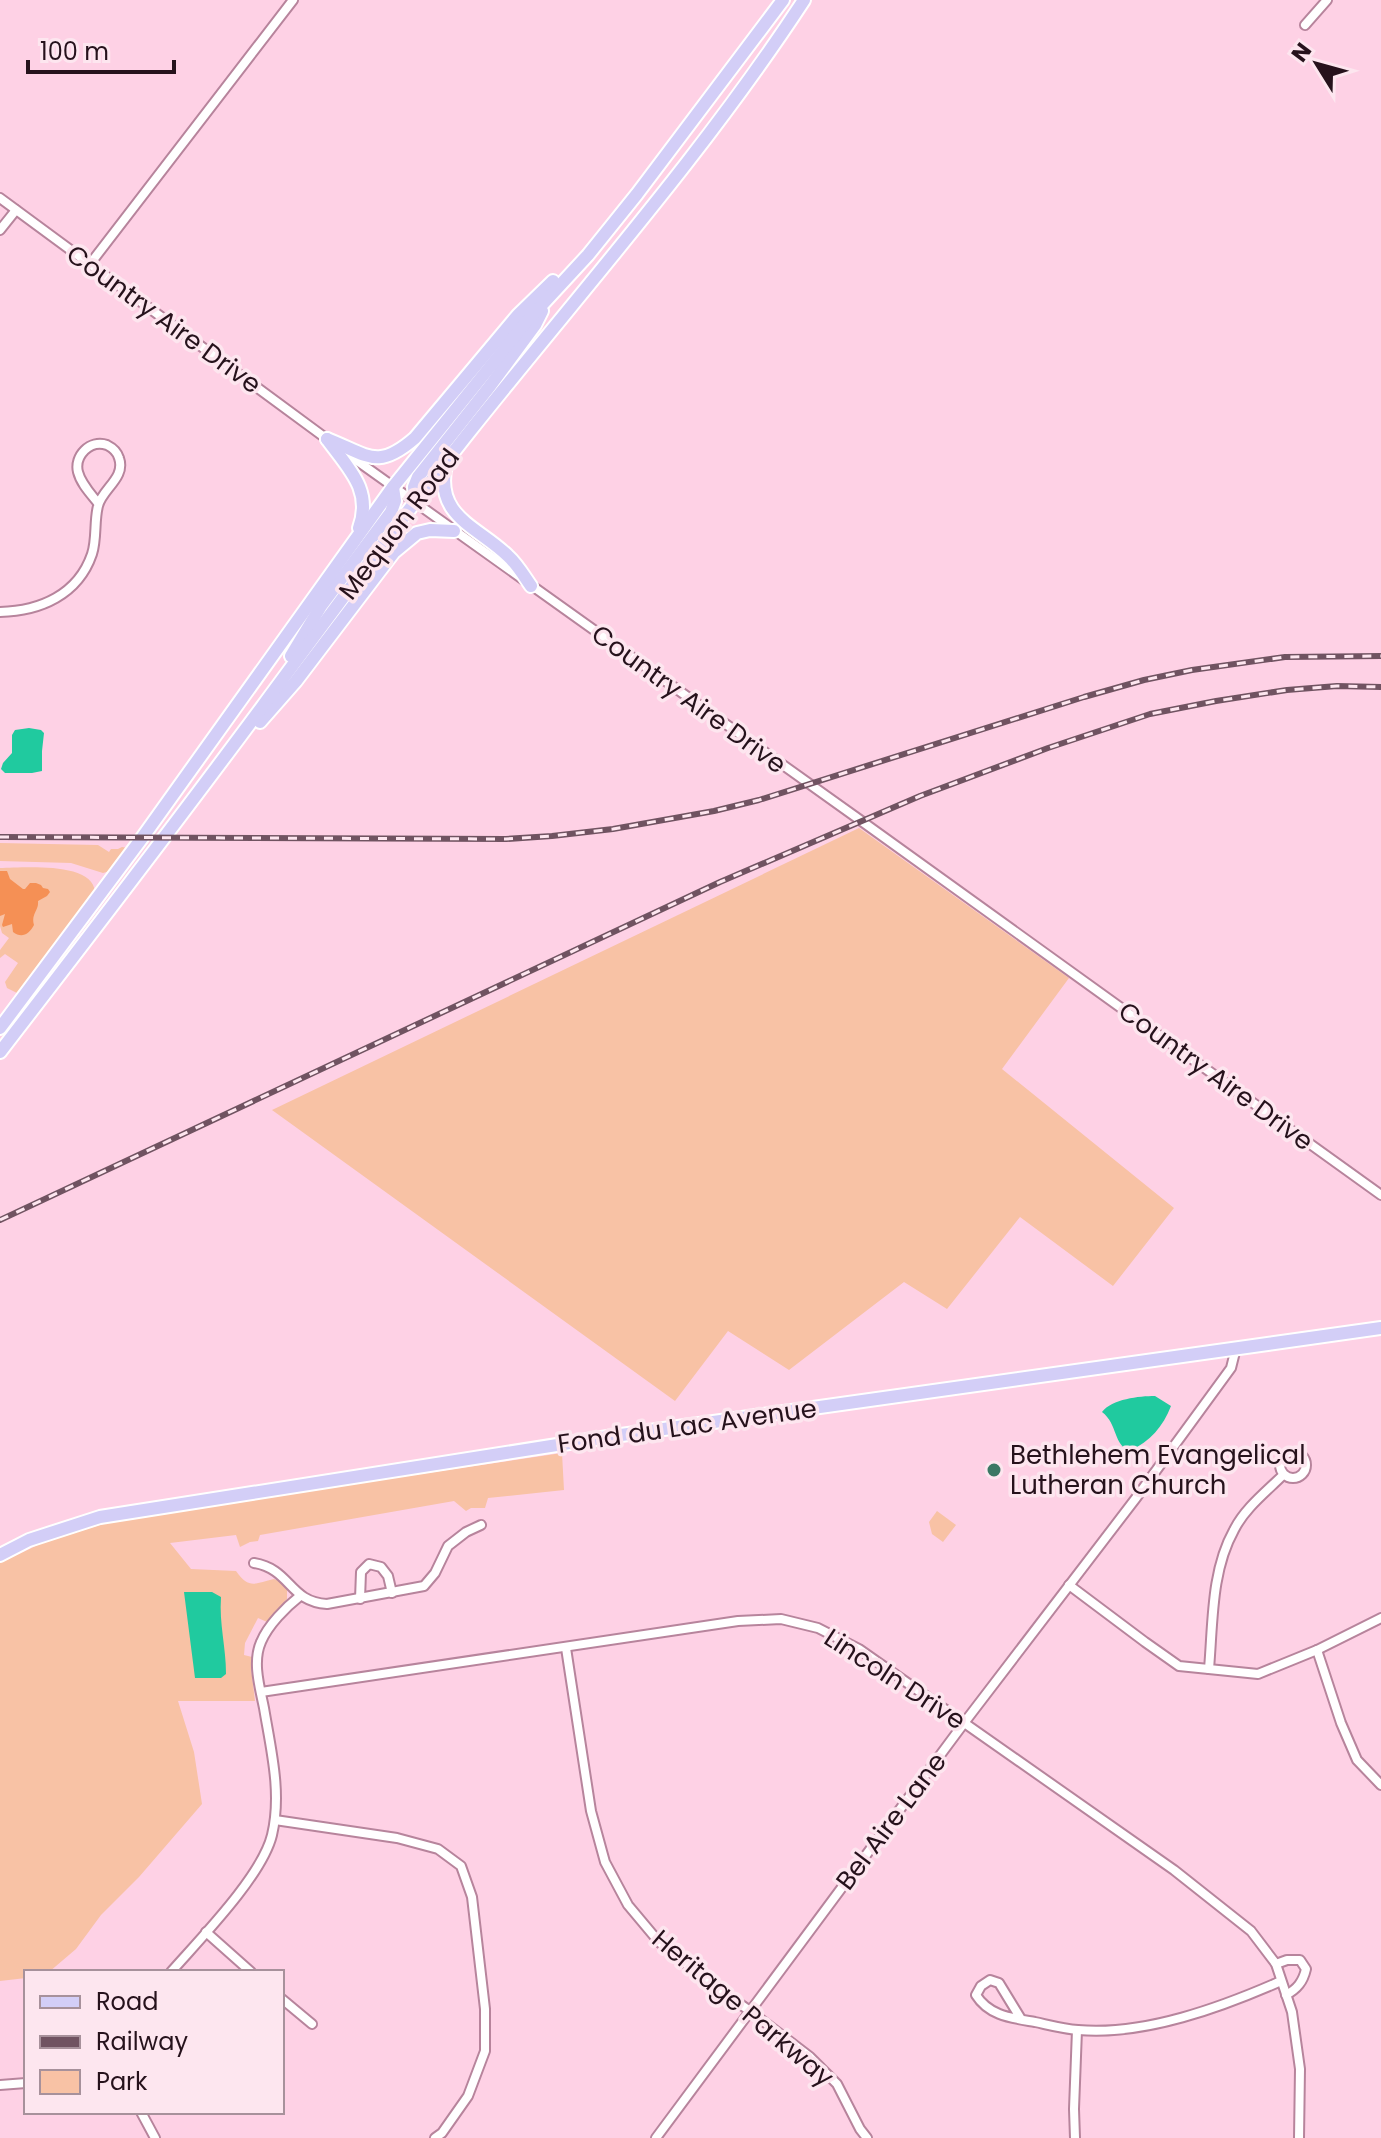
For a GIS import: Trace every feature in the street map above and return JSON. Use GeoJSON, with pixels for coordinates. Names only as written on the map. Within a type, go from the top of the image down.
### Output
{"type":"FeatureCollection","features":[{"type":"Feature","properties":{"kind":"main road","name":"Mequon Road"},"geometry":{"type":"LineString","coordinates":[[0,1028],[142,838],[393,487],[637,194],[783,0]]}},
{"type":"Feature","properties":{"kind":"main road","name":"Mequon Road"},"geometry":{"type":"LineString","coordinates":[[0,1052],[447,461],[654,207],[804,0]]}},
{"type":"Feature","properties":{"kind":"main road"},"geometry":{"type":"LineString","coordinates":[[327,439],[378,459],[401,450],[415,438],[518,315],[560,274],[582,261]]}},
{"type":"Feature","properties":{"kind":"main road"},"geometry":{"type":"LineString","coordinates":[[415,503],[414,487],[418,477],[535,325],[551,294]]}},
{"type":"Feature","properties":{"kind":"main road"},"geometry":{"type":"LineString","coordinates":[[327,439],[362,493],[363,518],[355,540]]}},
{"type":"Feature","properties":{"kind":"main road"},"geometry":{"type":"LineString","coordinates":[[447,461],[443,484],[448,503],[457,515],[509,556],[531,586]]}},
{"type":"Feature","properties":{"kind":"main road"},"geometry":{"type":"LineString","coordinates":[[263,705],[321,606],[391,512],[395,501],[393,487]]}},
{"type":"Feature","properties":{"kind":"main road"},"geometry":{"type":"LineString","coordinates":[[241,736],[261,721],[296,681],[378,571],[407,540],[417,533],[430,530],[454,531]]}},
{"type":"Feature","properties":{"kind":"main road","name":"Fond du Lac Avenue"},"geometry":{"type":"LineString","coordinates":[[0,1555],[29,1540],[100,1517],[614,1436],[1381,1328]]}},
{"type":"Feature","properties":{"kind":"street"},"geometry":{"type":"LineString","coordinates":[[90,264],[293,0]]}},
{"type":"Feature","properties":{"kind":"street"},"geometry":{"type":"LineString","coordinates":[[1305,25],[1327,0]]}},
{"type":"Feature","properties":{"kind":"street","name":"Country Aire Drive"},"geometry":{"type":"LineString","coordinates":[[0,198],[415,503],[1381,1195]]}},
{"type":"Feature","properties":{"kind":"street"},"geometry":{"type":"LineString","coordinates":[[0,230],[16,210]]}},
{"type":"Feature","properties":{"kind":"street"},"geometry":{"type":"LineString","coordinates":[[0,612],[28,611],[60,598],[81,575],[92,554],[98,503],[118,477],[121,463],[116,451],[105,444],[94,444],[78,458],[77,471],[98,503]]}},
{"type":"Feature","properties":{"kind":"street","name":"Bel Aire Lane"},"geometry":{"type":"LineString","coordinates":[[656,2138],[964,1723],[1136,1498],[1231,1368],[1236,1348]]}},
{"type":"Feature","properties":{"kind":"street"},"geometry":{"type":"LineString","coordinates":[[1209,1669],[1219,1566],[1234,1529],[1283,1475]]}},
{"type":"Feature","properties":{"kind":"street"},"geometry":{"type":"LineString","coordinates":[[254,1563],[272,1567],[300,1596],[317,1604],[360,1599],[424,1586],[435,1573],[448,1546],[481,1525]]}},
{"type":"Feature","properties":{"kind":"street"},"geometry":{"type":"LineString","coordinates":[[360,1599],[361,1572],[369,1564],[381,1567],[388,1576],[392,1593]]}},
{"type":"Feature","properties":{"kind":"street"},"geometry":{"type":"LineString","coordinates":[[1069,1585],[1179,1666],[1258,1674],[1317,1650],[1381,1618]]}},
{"type":"Feature","properties":{"kind":"street"},"geometry":{"type":"LineString","coordinates":[[173,1970],[255,1873],[272,1839],[277,1808],[274,1768],[257,1661],[260,1643],[300,1596]]}},
{"type":"Feature","properties":{"kind":"street","name":"Lincoln Drive"},"geometry":{"type":"LineString","coordinates":[[261,1692],[738,1621],[781,1619],[818,1628],[859,1649],[1185,1878],[1251,1931],[1276,1964],[1292,2012],[1300,2069],[1299,2138]]}},
{"type":"Feature","properties":{"kind":"street","name":"Heritage Parkway"},"geometry":{"type":"LineString","coordinates":[[566,1648],[591,1811],[605,1862],[628,1905],[659,1942],[810,2057],[837,2084],[867,2138]]}},
{"type":"Feature","properties":{"kind":"street"},"geometry":{"type":"LineString","coordinates":[[1317,1650],[1357,1760],[1381,1785]]}},
{"type":"Feature","properties":{"kind":"street"},"geometry":{"type":"LineString","coordinates":[[275,1820],[397,1838],[438,1849],[461,1866],[472,1897],[485,2009],[485,2051],[468,2096],[442,2133],[435,2138]]}},
{"type":"Feature","properties":{"kind":"street"},"geometry":{"type":"LineString","coordinates":[[206,1932],[249,1970]]}},
{"type":"Feature","properties":{"kind":"street"},"geometry":{"type":"LineString","coordinates":[[1276,1964],[1300,1960],[1306,1969],[1303,1981],[1286,1995]]}},
{"type":"Feature","properties":{"kind":"street"},"geometry":{"type":"LineString","coordinates":[[1021,2019],[999,1983],[990,1980],[981,1986],[976,1995],[982,2004],[1000,2015],[1077,2030],[1117,2030],[1181,2018],[1228,2004],[1281,1981]]}},
{"type":"Feature","properties":{"kind":"street"},"geometry":{"type":"LineString","coordinates":[[284,2001],[312,2024]]}},
{"type":"Feature","properties":{"kind":"street"},"geometry":{"type":"LineString","coordinates":[[1075,2138],[1077,2030]]}},
{"type":"Feature","properties":{"kind":"street"},"geometry":{"type":"LineString","coordinates":[[0,2085],[24,2083]]}},
{"type":"Feature","properties":{"kind":"street"},"geometry":{"type":"LineString","coordinates":[[142,2114],[155,2138]]}},
{"type":"Feature","properties":{"kind":"green space"},"geometry":{"type":"Polygon","coordinates":[[[859,828],[1069,978],[1002,1069],[1174,1208],[1113,1286],[1020,1217],[947,1309],[904,1282],[789,1370],[728,1331],[675,1401],[272,1110],[859,828]]]}},
{"type":"Feature","properties":{"kind":"green space"},"geometry":{"type":"Polygon","coordinates":[[[0,843],[98,845],[109,852],[111,849],[128,848],[110,871],[103,873],[71,863],[0,861],[0,843]]]}},
{"type":"Feature","properties":{"kind":"green space"},"geometry":{"type":"Polygon","coordinates":[[[39,867],[70,871],[91,882],[95,892],[17,993],[7,988],[5,982],[18,963],[5,954],[0,958],[0,950],[9,938],[2,933],[0,926],[0,868],[39,867]]]}},
{"type":"Feature","properties":{"kind":"green space"},"geometry":{"type":"Polygon","coordinates":[[[562,1453],[564,1490],[488,1498],[485,1508],[466,1511],[454,1501],[260,1535],[258,1541],[240,1547],[236,1535],[170,1543],[191,1569],[236,1571],[249,1583],[274,1579],[287,1589],[287,1599],[267,1622],[258,1618],[245,1643],[244,1655],[252,1657],[255,1701],[178,1701],[194,1752],[202,1804],[139,1877],[101,1915],[76,1949],[51,1970],[24,1970],[24,1978],[0,1981],[0,1563],[42,1543],[122,1518],[562,1453]]]}},
{"type":"Feature","properties":{"kind":"green space"},"geometry":{"type":"Polygon","coordinates":[[[937,1511],[956,1525],[943,1542],[932,1534],[929,1522],[937,1511]]]}},
{"type":"Feature","properties":{"kind":"shaded area"},"geometry":{"type":"Polygon","coordinates":[[[29,728],[44,733],[42,771],[5,773],[1,769],[12,753],[12,735],[15,730],[29,728]]]}},
{"type":"Feature","properties":{"kind":"shaded area"},"geometry":{"type":"Polygon","coordinates":[[[0,871],[7,871],[10,879],[23,889],[30,883],[36,883],[50,892],[38,901],[34,925],[25,934],[13,932],[12,924],[2,925],[5,914],[0,916],[0,871]]]}},
{"type":"Feature","properties":{"kind":"shaded area"},"geometry":{"type":"Polygon","coordinates":[[[1155,1396],[1171,1406],[1168,1414],[1155,1433],[1130,1451],[1121,1444],[1111,1422],[1102,1412],[1119,1401],[1155,1396]]]}},
{"type":"Feature","properties":{"kind":"shaded area"},"geometry":{"type":"Polygon","coordinates":[[[184,1592],[212,1592],[221,1597],[226,1674],[221,1678],[195,1678],[184,1592]]]}},
{"type":"Feature","properties":{"kind":"railway"},"geometry":{"type":"LineString","coordinates":[[0,837],[506,839],[613,829],[759,800],[1144,680],[1285,657],[1381,656]]}},
{"type":"Feature","properties":{"kind":"railway"},"geometry":{"type":"LineString","coordinates":[[0,1220],[720,882],[920,796],[1150,714],[1287,690],[1337,686],[1381,687]]}},
{"type":"Feature","properties":{"kind":"place","name":"Bethlehem Evangelical Lutheran Church"},"geometry":{"type":"Point","coordinates":[994,1470]}}]}
